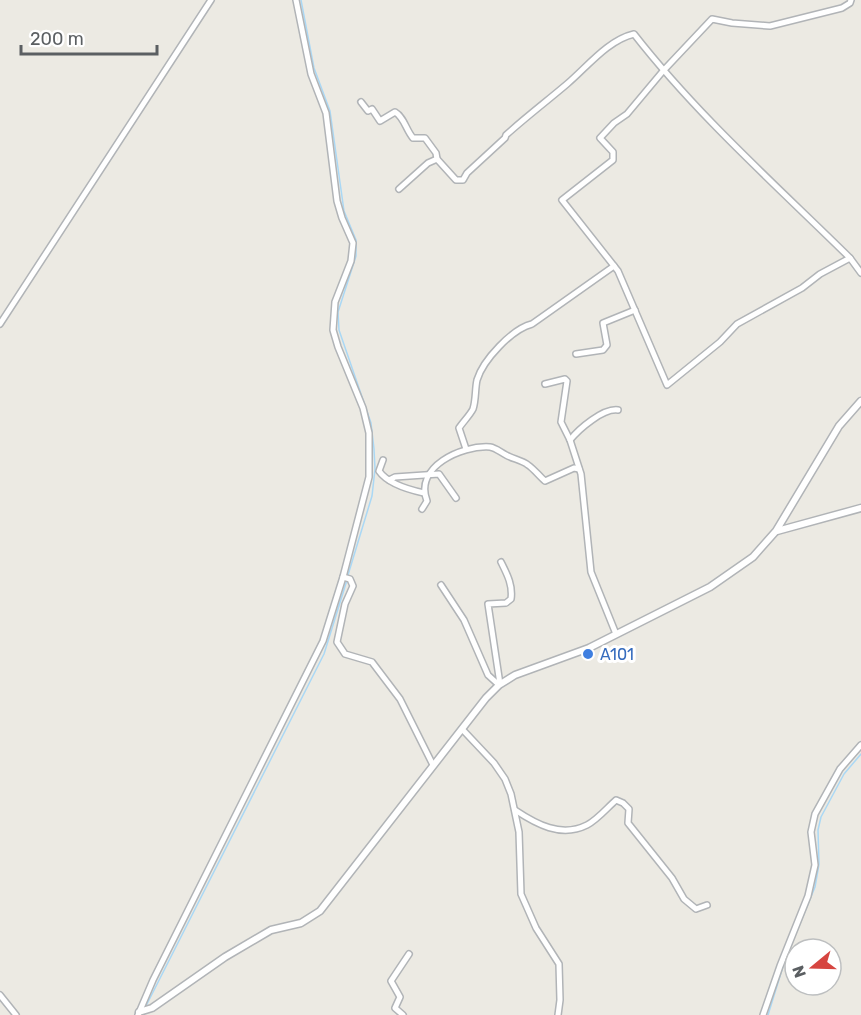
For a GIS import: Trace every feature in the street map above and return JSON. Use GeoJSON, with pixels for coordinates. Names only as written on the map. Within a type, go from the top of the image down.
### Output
{"type":"FeatureCollection","features":[{"type":"Feature","properties":{"kind":"street"},"geometry":{"type":"LineString","coordinates":[[0,324],[211,0]]}},
{"type":"Feature","properties":{"kind":"street"},"geometry":{"type":"LineString","coordinates":[[139,1013],[153,980],[323,641],[346,578],[369,477],[370,444],[363,408],[333,330],[335,302],[351,261],[353,243],[337,201],[326,113],[311,74],[296,0]]}},
{"type":"Feature","properties":{"kind":"street"},"geometry":{"type":"LineString","coordinates":[[850,258],[820,274],[802,288],[736,324],[720,342],[667,385],[618,271],[562,200],[613,160],[613,152],[600,138],[614,123],[627,114],[663,71],[712,20],[770,26],[842,8],[851,0]]}},
{"type":"Feature","properties":{"kind":"street"},"geometry":{"type":"LineString","coordinates":[[361,102],[368,111],[372,109],[380,121],[395,111],[400,114],[406,130],[413,138],[425,138],[436,153],[437,159],[456,180],[463,180],[467,173],[517,125],[581,70],[627,36],[634,34],[663,71],[703,114],[850,258],[861,273]]}},
{"type":"Feature","properties":{"kind":"street"},"geometry":{"type":"LineString","coordinates":[[399,189],[428,163],[437,159]]}},
{"type":"Feature","properties":{"kind":"street"},"geometry":{"type":"LineString","coordinates":[[466,449],[459,428],[473,409],[478,377],[491,356],[502,343],[523,326],[532,324],[614,266]]}},
{"type":"Feature","properties":{"kind":"street"},"geometry":{"type":"LineString","coordinates":[[576,354],[603,350],[607,345],[603,323],[635,310]]}},
{"type":"Feature","properties":{"kind":"street"},"geometry":{"type":"LineString","coordinates":[[545,384],[556,380],[565,379],[567,381],[561,422],[570,440],[579,469],[591,572],[616,634]]}},
{"type":"Feature","properties":{"kind":"street"},"geometry":{"type":"LineString","coordinates":[[139,1013],[152,1008],[234,952],[271,930],[301,923],[320,911],[499,684],[514,675],[589,648],[710,588],[753,557],[776,531],[839,426],[861,401]]}},
{"type":"Feature","properties":{"kind":"street"},"geometry":{"type":"LineString","coordinates":[[570,440],[579,430],[606,412],[618,411]]}},
{"type":"Feature","properties":{"kind":"street"},"geometry":{"type":"LineString","coordinates":[[422,509],[427,501],[424,494],[429,473],[436,464],[466,449],[491,447],[497,449],[527,464],[544,481],[574,468],[579,469]]}},
{"type":"Feature","properties":{"kind":"street"},"geometry":{"type":"LineString","coordinates":[[383,460],[379,471],[389,480],[424,494]]}},
{"type":"Feature","properties":{"kind":"street"},"geometry":{"type":"LineString","coordinates":[[389,480],[395,477],[439,474],[456,498]]}},
{"type":"Feature","properties":{"kind":"street"},"geometry":{"type":"LineString","coordinates":[[776,531],[861,508]]}},
{"type":"Feature","properties":{"kind":"street"},"geometry":{"type":"LineString","coordinates":[[499,684],[488,603],[506,603],[511,599],[510,580],[501,561]]}},
{"type":"Feature","properties":{"kind":"street"},"geometry":{"type":"LineString","coordinates":[[346,578],[353,585],[345,604],[337,642],[345,654],[372,662],[400,699],[433,765]]}},
{"type":"Feature","properties":{"kind":"street"},"geometry":{"type":"LineString","coordinates":[[441,585],[464,620],[488,675],[499,684]]}},
{"type":"Feature","properties":{"kind":"street"},"geometry":{"type":"LineString","coordinates":[[462,729],[494,763],[505,779],[519,832],[520,894],[536,928],[559,964],[558,1015]]}},
{"type":"Feature","properties":{"kind":"street"},"geometry":{"type":"LineString","coordinates":[[763,1015],[808,896],[815,865],[811,832],[815,814],[840,769],[861,745]]}},
{"type":"Feature","properties":{"kind":"street"},"geometry":{"type":"LineString","coordinates":[[515,810],[545,827],[560,830],[588,825],[616,800],[623,803],[628,809],[628,824],[672,878],[684,899],[696,909],[707,905]]}},
{"type":"Feature","properties":{"kind":"street"},"geometry":{"type":"LineString","coordinates":[[403,1015],[395,1008],[400,997],[390,981],[409,954]]}},
{"type":"Feature","properties":{"kind":"street"},"geometry":{"type":"LineString","coordinates":[[0,994],[16,1015]]}},
{"type":"Feature","properties":{"kind":"waterway"},"geometry":{"type":"LineString","coordinates":[[301,0],[314,68],[330,111],[344,211],[356,240],[356,256],[338,312],[339,330],[371,423],[374,449],[375,469],[372,496],[348,575]]}},
{"type":"Feature","properties":{"kind":"waterway"},"geometry":{"type":"LineString","coordinates":[[146,1006],[324,654],[347,580]]}},
{"type":"Feature","properties":{"kind":"waterway"},"geometry":{"type":"LineString","coordinates":[[768,1015],[785,960],[815,887],[819,864],[818,830],[821,817],[844,774],[861,754]]}},
{"type":"Feature","properties":{"kind":"place","name":"A101"},"geometry":{"type":"Point","coordinates":[588,654]}}]}
